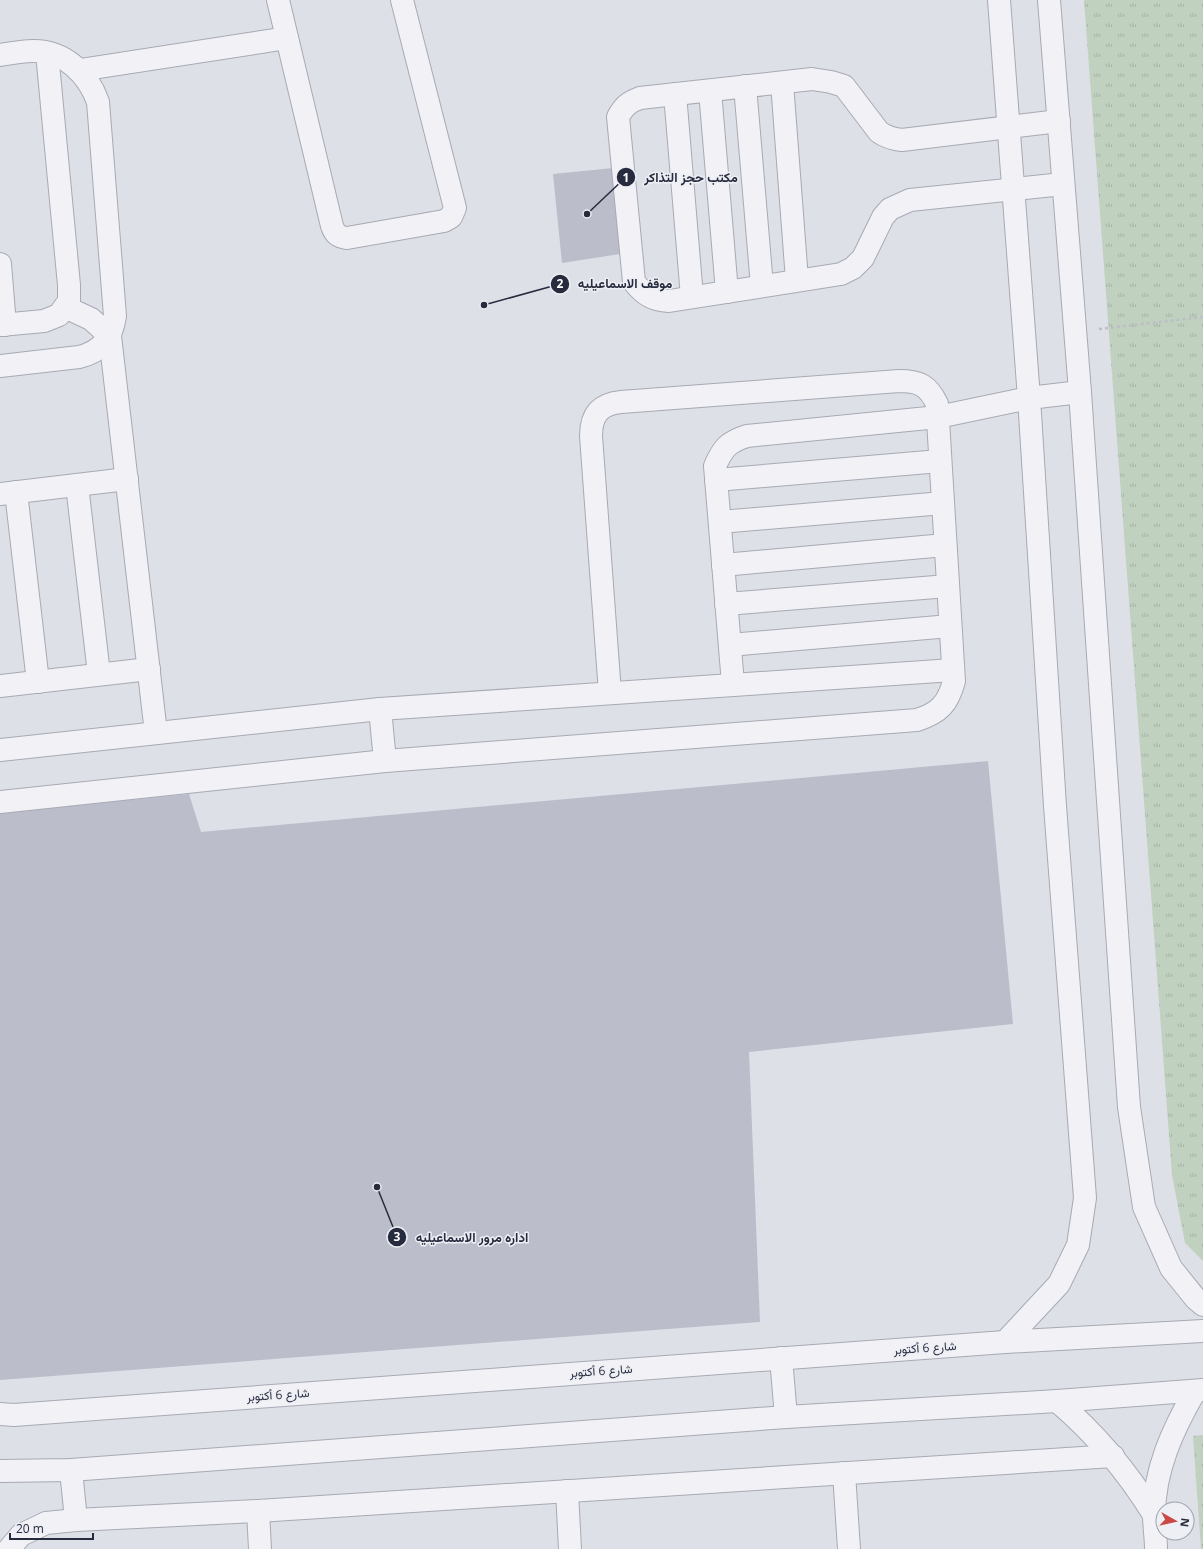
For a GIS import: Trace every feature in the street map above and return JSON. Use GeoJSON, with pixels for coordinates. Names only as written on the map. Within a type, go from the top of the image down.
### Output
{"type":"FeatureCollection","features":[{"type":"Feature","properties":{"kind":"street"},"geometry":{"type":"LineString","coordinates":[[278,0],[334,232],[340,237],[347,238],[444,221],[451,217],[455,208],[402,0]]}},
{"type":"Feature","properties":{"kind":"street"},"geometry":{"type":"LineString","coordinates":[[999,0],[1029,398],[1055,806],[1085,1198],[1078,1245],[1059,1284],[1005,1342]]}},
{"type":"Feature","properties":{"kind":"street"},"geometry":{"type":"LineString","coordinates":[[1049,0],[1080,392],[1129,1107],[1144,1207],[1171,1268],[1196,1299],[1203,1305]]}},
{"type":"Feature","properties":{"kind":"street"},"geometry":{"type":"LineString","coordinates":[[80,70],[287,38]]}},
{"type":"Feature","properties":{"kind":"street"},"geometry":{"type":"LineString","coordinates":[[0,55],[34,51],[47,53],[65,60],[80,70],[94,91],[98,102],[115,316],[114,327],[110,336],[104,344],[89,355],[0,366]]}},
{"type":"Feature","properties":{"kind":"street"},"geometry":{"type":"LineString","coordinates":[[0,264],[3,325],[44,321],[59,315],[69,301],[69,285],[47,53]]}},
{"type":"Feature","properties":{"kind":"street"},"geometry":{"type":"LineString","coordinates":[[1058,121],[902,140],[894,139],[886,137],[879,132],[844,86],[832,82],[812,79],[640,98],[630,102],[623,108],[618,117],[634,282],[640,291],[648,297],[669,301],[841,274],[853,268],[863,258],[883,217],[890,209],[900,204],[920,198],[1063,184]]}},
{"type":"Feature","properties":{"kind":"street"},"geometry":{"type":"LineString","coordinates":[[782,82],[797,280]]}},
{"type":"Feature","properties":{"kind":"street"},"geometry":{"type":"LineString","coordinates":[[745,86],[762,286]]}},
{"type":"Feature","properties":{"kind":"street"},"geometry":{"type":"LineString","coordinates":[[710,90],[727,292]]}},
{"type":"Feature","properties":{"kind":"street"},"geometry":{"type":"LineString","coordinates":[[675,94],[692,297]]}},
{"type":"Feature","properties":{"kind":"street"},"geometry":{"type":"LineString","coordinates":[[65,307],[91,319],[110,336],[156,733]]}},
{"type":"Feature","properties":{"kind":"street"},"geometry":{"type":"LineString","coordinates":[[0,802],[385,761],[917,720],[931,716],[942,707],[950,695],[954,681],[938,417],[937,404],[932,393],[923,385],[911,381],[621,402],[605,405],[594,418],[591,426],[591,436],[610,693]]}},
{"type":"Feature","properties":{"kind":"street"},"geometry":{"type":"LineString","coordinates":[[733,684],[715,466],[721,452],[732,441],[747,436],[938,417],[1029,398],[1080,392]]}},
{"type":"Feature","properties":{"kind":"street"},"geometry":{"type":"LineString","coordinates":[[716,480],[940,461]]}},
{"type":"Feature","properties":{"kind":"street"},"geometry":{"type":"LineString","coordinates":[[38,682],[8,493],[127,479]]}},
{"type":"Feature","properties":{"kind":"street"},"geometry":{"type":"LineString","coordinates":[[77,485],[99,674]]}},
{"type":"Feature","properties":{"kind":"street"},"geometry":{"type":"LineString","coordinates":[[720,522],[943,503]]}},
{"type":"Feature","properties":{"kind":"street"},"geometry":{"type":"LineString","coordinates":[[723,565],[945,545]]}},
{"type":"Feature","properties":{"kind":"street"},"geometry":{"type":"LineString","coordinates":[[726,604],[948,586]]}},
{"type":"Feature","properties":{"kind":"street"},"geometry":{"type":"LineString","coordinates":[[730,645],[950,626]]}},
{"type":"Feature","properties":{"kind":"street"},"geometry":{"type":"LineString","coordinates":[[0,686],[149,669]]}},
{"type":"Feature","properties":{"kind":"street"},"geometry":{"type":"LineString","coordinates":[[0,750],[380,709],[953,670]]}},
{"type":"Feature","properties":{"kind":"street"},"geometry":{"type":"LineString","coordinates":[[380,709],[385,761]]}},
{"type":"Feature","properties":{"kind":"street","name":"شارع 6 أكتوبر"},"geometry":{"type":"LineString","coordinates":[[0,1414],[14,1415],[1005,1342],[1203,1331]]}},
{"type":"Feature","properties":{"kind":"street"},"geometry":{"type":"LineString","coordinates":[[781,1358],[786,1417]]}},
{"type":"Feature","properties":{"kind":"street"},"geometry":{"type":"LineString","coordinates":[[0,1472],[71,1470],[786,1417],[1057,1401],[1199,1390]]}},
{"type":"Feature","properties":{"kind":"street"},"geometry":{"type":"LineString","coordinates":[[1156,1549],[1154,1515],[1158,1482],[1165,1450],[1178,1419],[1199,1390]]}},
{"type":"Feature","properties":{"kind":"street"},"geometry":{"type":"LineString","coordinates":[[1057,1401],[1082,1423],[1113,1456],[1137,1488],[1154,1515]]}},
{"type":"Feature","properties":{"kind":"street"},"geometry":{"type":"LineString","coordinates":[[9,1549],[21,1535],[46,1523],[76,1520],[258,1511],[1113,1456]]}},
{"type":"Feature","properties":{"kind":"street"},"geometry":{"type":"LineString","coordinates":[[71,1470],[76,1520]]}},
{"type":"Feature","properties":{"kind":"street"},"geometry":{"type":"LineString","coordinates":[[844,1473],[849,1549]]}},
{"type":"Feature","properties":{"kind":"street"},"geometry":{"type":"LineString","coordinates":[[567,1491],[570,1549]]}},
{"type":"Feature","properties":{"kind":"street"},"geometry":{"type":"LineString","coordinates":[[258,1511],[260,1549]]}},
{"type":"Feature","properties":{"kind":"path"},"geometry":{"type":"LineString","coordinates":[[1075,332],[1203,317]]}},
{"type":"Feature","properties":{"kind":"green space"},"geometry":{"type":"Polygon","coordinates":[[[1084,0],[1203,0],[1203,1261],[1185,1243],[1172,1175],[1084,0]]]}},
{"type":"Feature","properties":{"kind":"green space"},"geometry":{"type":"Polygon","coordinates":[[[1203,1435],[1203,1549],[1201,1549],[1193,1436],[1203,1435]]]}},
{"type":"Feature","properties":{"kind":"building"},"geometry":{"type":"Polygon","coordinates":[[[613,168],[620,254],[562,263],[553,174],[613,168]]]}},
{"type":"Feature","properties":{"kind":"building"},"geometry":{"type":"Polygon","coordinates":[[[988,761],[1013,1024],[749,1052],[760,1322],[0,1380],[0,813],[189,794],[201,832],[988,761]]]}},
{"type":"Feature","properties":{"kind":"place","name":"مكتب حجز التذاكر"},"geometry":{"type":"Point","coordinates":[587,214]}},
{"type":"Feature","properties":{"kind":"place","name":"موقف الاسماعيليه"},"geometry":{"type":"Point","coordinates":[484,305]}},
{"type":"Feature","properties":{"kind":"place","name":"اداره مرور الاسماعيليه"},"geometry":{"type":"Point","coordinates":[377,1187]}}]}
